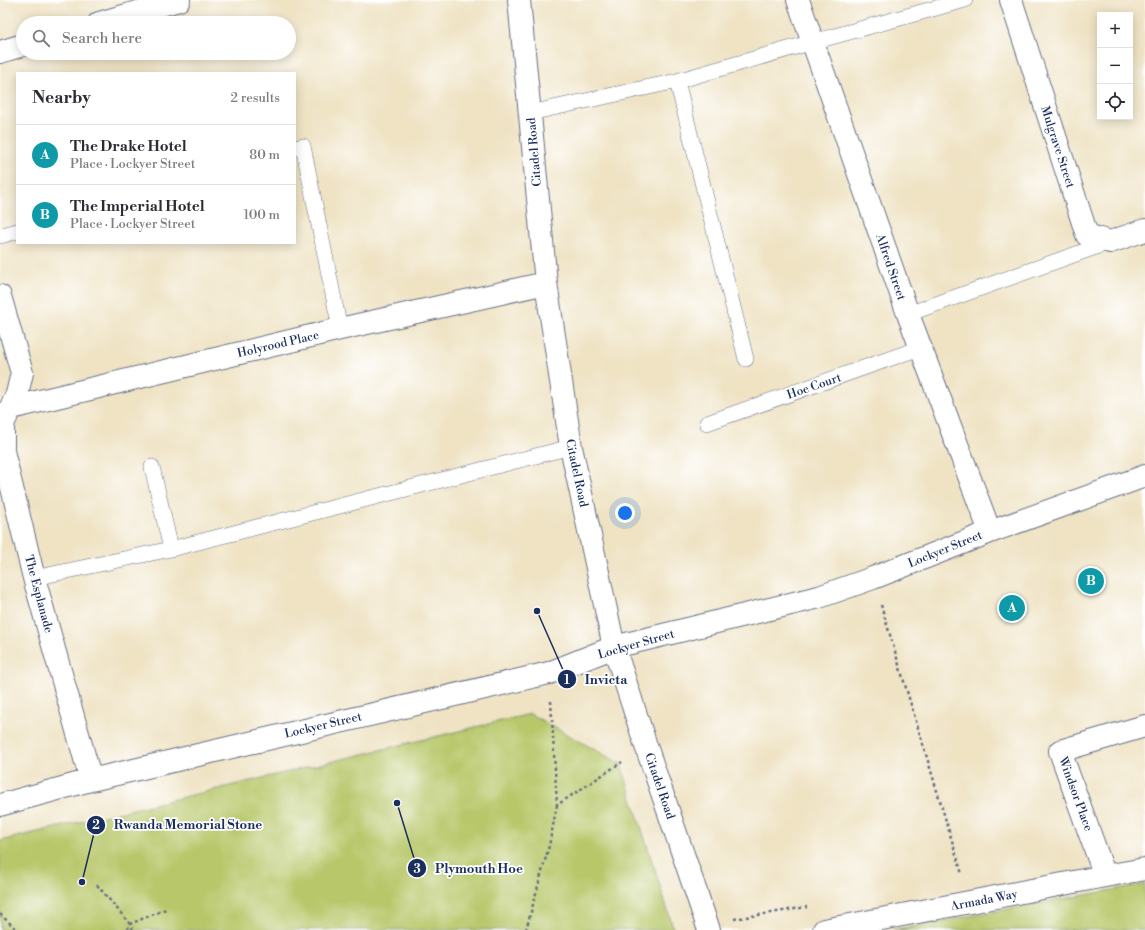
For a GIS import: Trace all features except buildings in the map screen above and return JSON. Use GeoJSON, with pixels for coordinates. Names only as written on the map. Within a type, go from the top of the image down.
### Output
{"type":"FeatureCollection","features":[{"type":"Feature","properties":{"kind":"street"},"geometry":{"type":"LineString","coordinates":[[123,16],[179,0]]}},
{"type":"Feature","properties":{"kind":"street","name":"Citadel Road"},"geometry":{"type":"LineString","coordinates":[[519,0],[546,283],[571,448],[614,647],[709,930]]}},
{"type":"Feature","properties":{"kind":"street","name":"Alfred Street"},"geometry":{"type":"LineString","coordinates":[[798,0],[920,348],[990,532]]}},
{"type":"Feature","properties":{"kind":"street","name":"Mulgrave Street"},"geometry":{"type":"LineString","coordinates":[[1011,0],[1087,235],[1110,242]]}},
{"type":"Feature","properties":{"kind":"street"},"geometry":{"type":"LineString","coordinates":[[0,52],[16,47]]}},
{"type":"Feature","properties":{"kind":"street"},"geometry":{"type":"LineString","coordinates":[[1110,242],[1145,230]]}},
{"type":"Feature","properties":{"kind":"street","name":"Holyrood Place"},"geometry":{"type":"LineString","coordinates":[[9,400],[546,283]]}},
{"type":"Feature","properties":{"kind":"street","name":"The Esplanade"},"geometry":{"type":"LineString","coordinates":[[0,296],[22,372],[9,400],[3,424],[3,451],[34,578],[91,780]]}},
{"type":"Feature","properties":{"kind":"street","name":"Lockyer Street"},"geometry":{"type":"LineString","coordinates":[[0,805],[91,780],[549,673],[614,647],[819,597],[873,578],[990,532],[1145,476]]}},
{"type":"Feature","properties":{"kind":"street","name":"Windsor Place"},"geometry":{"type":"LineString","coordinates":[[1105,876],[1060,750],[1145,726]]}},
{"type":"Feature","properties":{"kind":"street","name":"Armada Way"},"geometry":{"type":"LineString","coordinates":[[824,930],[1105,876],[1145,870]]}},
{"type":"Feature","properties":{"kind":"lane"},"geometry":{"type":"LineString","coordinates":[[530,113],[678,81],[965,0]]}},
{"type":"Feature","properties":{"kind":"lane"},"geometry":{"type":"LineString","coordinates":[[678,81],[746,360]]}},
{"type":"Feature","properties":{"kind":"lane"},"geometry":{"type":"LineString","coordinates":[[296,148],[303,146],[340,329]]}},
{"type":"Feature","properties":{"kind":"lane"},"geometry":{"type":"LineString","coordinates":[[0,236],[16,231]]}},
{"type":"Feature","properties":{"kind":"lane"},"geometry":{"type":"LineString","coordinates":[[908,314],[1110,242]]}},
{"type":"Feature","properties":{"kind":"lane","name":"Hoe Court"},"geometry":{"type":"LineString","coordinates":[[707,424],[920,348]]}},
{"type":"Feature","properties":{"kind":"lane"},"geometry":{"type":"LineString","coordinates":[[34,578],[171,549],[571,448]]}},
{"type":"Feature","properties":{"kind":"lane"},"geometry":{"type":"LineString","coordinates":[[152,467],[171,549]]}},
{"type":"Feature","properties":{"kind":"path"},"geometry":{"type":"LineString","coordinates":[[873,578],[970,903]]}},
{"type":"Feature","properties":{"kind":"path"},"geometry":{"type":"LineString","coordinates":[[526,930],[549,846],[557,805],[549,673]]}},
{"type":"Feature","properties":{"kind":"path"},"geometry":{"type":"LineString","coordinates":[[557,805],[646,746]]}},
{"type":"Feature","properties":{"kind":"path"},"geometry":{"type":"LineString","coordinates":[[97,885],[130,924],[133,930]]}},
{"type":"Feature","properties":{"kind":"path"},"geometry":{"type":"LineString","coordinates":[[126,930],[130,924],[166,909]]}},
{"type":"Feature","properties":{"kind":"path"},"geometry":{"type":"LineString","coordinates":[[0,914],[17,930]]}},
{"type":"Feature","properties":{"kind":"green space"},"geometry":{"type":"Polygon","coordinates":[[[530,714],[621,764],[674,930],[0,930],[0,841],[530,714]]]}},
{"type":"Feature","properties":{"kind":"green space"},"geometry":{"type":"Polygon","coordinates":[[[1145,884],[1145,930],[893,930],[1145,884]]]}},
{"type":"Feature","properties":{"kind":"place","name":"The Imperial Hotel"},"geometry":{"type":"Point","coordinates":[1091,581]}},
{"type":"Feature","properties":{"kind":"place","name":"The Drake Hotel"},"geometry":{"type":"Point","coordinates":[1012,608]}},
{"type":"Feature","properties":{"kind":"place","name":"Invicta"},"geometry":{"type":"Point","coordinates":[537,611]}},
{"type":"Feature","properties":{"kind":"place","name":"Plymouth Hoe"},"geometry":{"type":"Point","coordinates":[397,803]}},
{"type":"Feature","properties":{"kind":"place","name":"Rwanda Memorial Stone"},"geometry":{"type":"Point","coordinates":[82,882]}}]}
